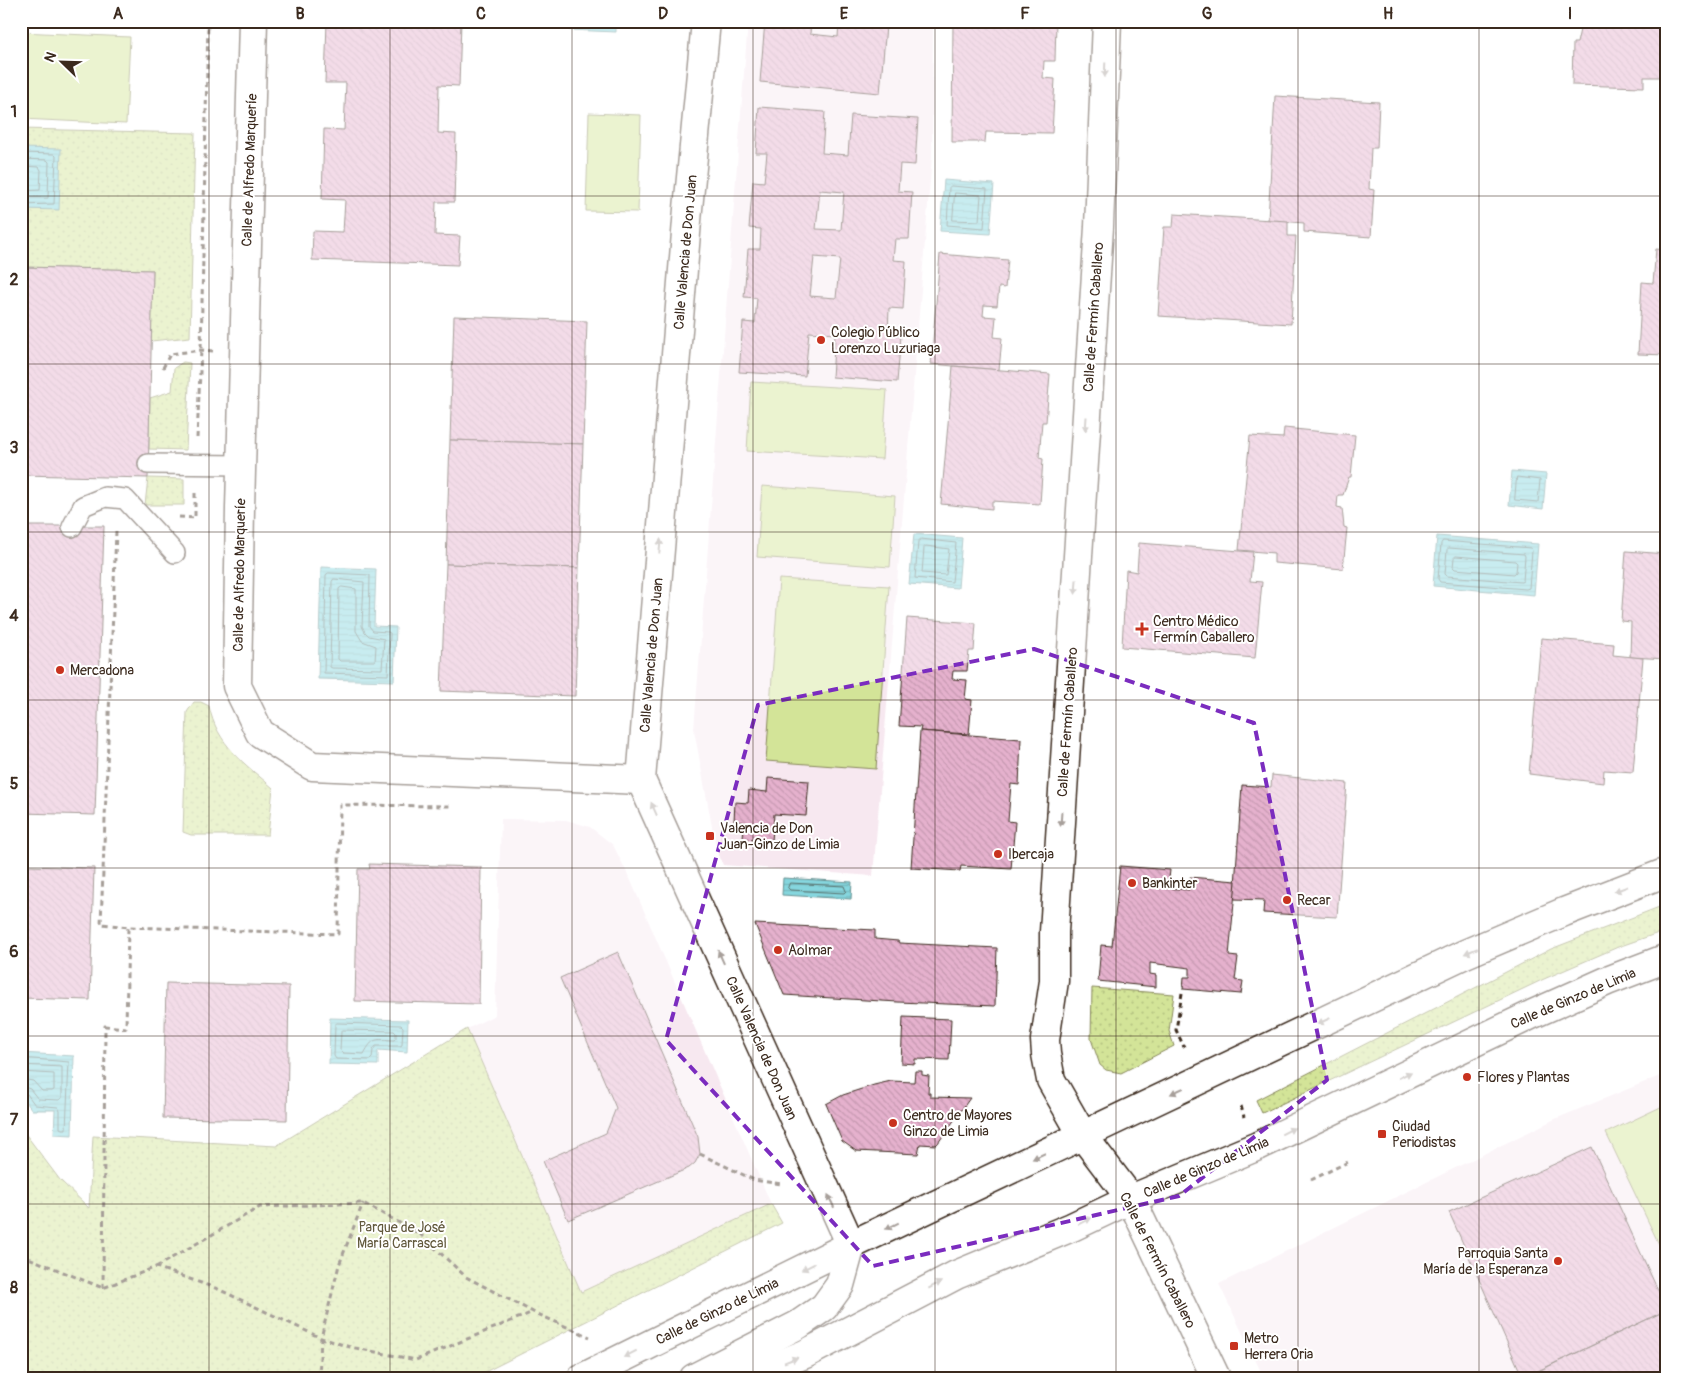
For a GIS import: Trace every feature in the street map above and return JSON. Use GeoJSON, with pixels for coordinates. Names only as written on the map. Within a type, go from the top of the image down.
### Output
{"type":"FeatureCollection","features":[{"type":"Feature","properties":{"kind":"street","name":"Calle de Alfredo Marqueríe"},"geometry":{"type":"LineString","coordinates":[[253,21],[237,686],[260,733],[312,766],[640,780]]}},
{"type":"Feature","properties":{"kind":"street","name":"Calle Valencia de Don Juan"},"geometry":{"type":"LineString","coordinates":[[706,21],[686,229],[640,780],[852,1245]]}},
{"type":"Feature","properties":{"kind":"street","name":"Calle de Fermín Caballero"},"geometry":{"type":"LineString","coordinates":[[1107,21],[1098,227],[1054,932],[1054,981],[1045,1040],[1046,1054],[1051,1080],[1083,1136],[1130,1199],[1216,1378]]}},
{"type":"Feature","properties":{"kind":"street","name":"Calle de Ginzo de Limia"},"geometry":{"type":"LineString","coordinates":[[582,1378],[852,1245],[1465,954],[1564,912],[1667,872]]}},
{"type":"Feature","properties":{"kind":"street","name":"Calle de Ginzo de Limia"},"geometry":{"type":"LineString","coordinates":[[746,1378],[804,1354],[948,1278],[1072,1227],[1130,1199],[1258,1146],[1533,1014],[1667,958]]}},
{"type":"Feature","properties":{"kind":"street"},"geometry":{"type":"LineString","coordinates":[[694,1378],[798,1325],[824,1307],[840,1285],[852,1245]]}},
{"type":"Feature","properties":{"kind":"lane"},"geometry":{"type":"LineString","coordinates":[[148,464],[241,465]]}},
{"type":"Feature","properties":{"kind":"lane"},"geometry":{"type":"LineString","coordinates":[[72,527],[83,506],[106,497],[125,499],[175,553]]}},
{"type":"Feature","properties":{"kind":"path"},"geometry":{"type":"LineString","coordinates":[[163,368],[170,354],[201,350],[244,355]]}},
{"type":"Feature","properties":{"kind":"path"},"geometry":{"type":"LineString","coordinates":[[103,1288],[105,1026],[126,1028],[128,927]]}},
{"type":"Feature","properties":{"kind":"path"},"geometry":{"type":"LineString","coordinates":[[1182,993],[1176,1030],[1184,1048]]}},
{"type":"Feature","properties":{"kind":"path"},"geometry":{"type":"LineString","coordinates":[[1240,1106],[1246,1122]]}},
{"type":"Feature","properties":{"kind":"path"},"geometry":{"type":"LineString","coordinates":[[700,1154],[754,1180],[782,1184]]}},
{"type":"Feature","properties":{"kind":"path"},"geometry":{"type":"LineString","coordinates":[[1311,1180],[1350,1161]]}},
{"type":"Feature","properties":{"kind":"path"},"geometry":{"type":"LineString","coordinates":[[21,1255],[103,1288],[156,1267],[260,1207],[362,1203],[420,1234],[466,1277],[533,1312],[590,1336]]}},
{"type":"Feature","properties":{"kind":"path"},"geometry":{"type":"LineString","coordinates":[[319,1378],[321,1338],[340,1264],[362,1203]]}},
{"type":"Feature","properties":{"kind":"path"},"geometry":{"type":"LineString","coordinates":[[156,1267],[218,1289],[321,1338],[350,1348],[416,1360],[533,1312]]}},
{"type":"Feature","properties":{"kind":"highlighted area"},"geometry":{"type":"Polygon","coordinates":[[[1034,649],[1254,723],[1327,1080],[1179,1196],[873,1266],[666,1040],[758,705],[1034,649]]]}},
{"type":"Feature","properties":{"kind":"shaded area","name":"Colegio Público Lorenzo Luzuriaga"},"geometry":{"type":"Polygon","coordinates":[[[748,21],[933,21],[932,156],[873,876],[723,865],[716,848],[694,730],[748,21]]]}},
{"type":"Feature","properties":{"kind":"shaded area"},"geometry":{"type":"Polygon","coordinates":[[[501,819],[566,820],[590,827],[613,845],[631,881],[771,1204],[581,1292],[467,1029],[495,1015],[501,819]]]}},
{"type":"Feature","properties":{"kind":"shaded area"},"geometry":{"type":"Polygon","coordinates":[[[1667,1073],[1667,1378],[1264,1378],[1219,1284],[1555,1119],[1667,1073]]]}},
{"type":"Feature","properties":{"kind":"green space"},"geometry":{"type":"Polygon","coordinates":[[[21,32],[130,37],[126,124],[21,119],[21,32]]]}},
{"type":"Feature","properties":{"kind":"green space"},"geometry":{"type":"Polygon","coordinates":[[[589,113],[641,115],[638,212],[586,211],[589,113]]]}},
{"type":"Feature","properties":{"kind":"green space"},"geometry":{"type":"Polygon","coordinates":[[[21,129],[195,133],[190,337],[151,341],[153,270],[21,267],[21,129]]]}},
{"type":"Feature","properties":{"kind":"green space"},"geometry":{"type":"Polygon","coordinates":[[[183,362],[190,363],[186,450],[149,449],[150,398],[172,391],[174,368],[183,362]]]}},
{"type":"Feature","properties":{"kind":"green space"},"geometry":{"type":"Polygon","coordinates":[[[751,382],[887,390],[882,459],[747,451],[751,382]]]}},
{"type":"Feature","properties":{"kind":"green space"},"geometry":{"type":"Polygon","coordinates":[[[148,478],[184,479],[184,505],[145,505],[148,478]]]}},
{"type":"Feature","properties":{"kind":"green space"},"geometry":{"type":"Polygon","coordinates":[[[762,486],[895,496],[890,567],[757,557],[762,486]]]}},
{"type":"Feature","properties":{"kind":"green space"},"geometry":{"type":"Polygon","coordinates":[[[779,579],[889,586],[876,769],[766,761],[779,579]]]}},
{"type":"Feature","properties":{"kind":"green space"},"geometry":{"type":"Polygon","coordinates":[[[194,702],[201,702],[209,706],[218,732],[225,742],[242,761],[273,788],[268,835],[191,835],[183,832],[187,712],[194,702]]]}},
{"type":"Feature","properties":{"kind":"green space"},"geometry":{"type":"Polygon","coordinates":[[[1667,904],[1667,930],[1618,947],[1544,979],[1262,1113],[1256,1100],[1551,949],[1667,904]]]}},
{"type":"Feature","properties":{"kind":"green space"},"geometry":{"type":"Polygon","coordinates":[[[1092,988],[1174,994],[1169,1031],[1174,1046],[1121,1073],[1106,1070],[1100,1065],[1091,1039],[1092,988]]]}},
{"type":"Feature","properties":{"kind":"green space","name":"Parque de José María Carrascal"},"geometry":{"type":"Polygon","coordinates":[[[467,1029],[581,1292],[771,1204],[782,1223],[473,1378],[21,1378],[21,1128],[60,1180],[89,1208],[93,1136],[276,1146],[467,1029]]]}},
{"type":"Feature","properties":{"kind":"green space"},"geometry":{"type":"Polygon","coordinates":[[[1667,1104],[1667,1261],[1606,1133],[1667,1104]]]}},
{"type":"Feature","properties":{"kind":"water"},"geometry":{"type":"Polygon","coordinates":[[[569,21],[616,21],[616,32],[569,30],[569,21]]]}},
{"type":"Feature","properties":{"kind":"water"},"geometry":{"type":"Polygon","coordinates":[[[21,148],[61,149],[59,210],[21,209],[21,148]]]}},
{"type":"Feature","properties":{"kind":"water"},"geometry":{"type":"Polygon","coordinates":[[[944,180],[994,184],[990,234],[940,231],[944,180]]]}},
{"type":"Feature","properties":{"kind":"water"},"geometry":{"type":"Polygon","coordinates":[[[1512,471],[1546,474],[1543,509],[1509,505],[1512,471]]]}},
{"type":"Feature","properties":{"kind":"water"},"geometry":{"type":"Polygon","coordinates":[[[914,534],[962,538],[958,588],[909,584],[914,534]]]}},
{"type":"Feature","properties":{"kind":"water"},"geometry":{"type":"Polygon","coordinates":[[[1437,536],[1538,544],[1534,595],[1433,586],[1437,536]]]}},
{"type":"Feature","properties":{"kind":"water"},"geometry":{"type":"Polygon","coordinates":[[[321,567],[376,569],[374,626],[396,627],[394,681],[318,679],[321,567]]]}},
{"type":"Feature","properties":{"kind":"water"},"geometry":{"type":"Polygon","coordinates":[[[783,878],[852,882],[851,899],[782,895],[783,878]]]}},
{"type":"Feature","properties":{"kind":"water"},"geometry":{"type":"Polygon","coordinates":[[[330,1018],[408,1020],[407,1052],[378,1050],[378,1065],[329,1064],[330,1018]]]}},
{"type":"Feature","properties":{"kind":"water"},"geometry":{"type":"Polygon","coordinates":[[[21,1053],[74,1056],[72,1135],[54,1134],[55,1110],[32,1110],[21,1095],[21,1053]]]}},
{"type":"Feature","properties":{"kind":"building"},"geometry":{"type":"Polygon","coordinates":[[[327,21],[461,21],[459,86],[439,85],[438,133],[456,134],[454,202],[436,202],[435,235],[460,236],[458,265],[312,260],[313,231],[343,232],[345,200],[322,199],[324,129],[344,130],[346,83],[325,83],[327,21]]]}},
{"type":"Feature","properties":{"kind":"building"},"geometry":{"type":"Polygon","coordinates":[[[765,21],[811,21],[810,34],[838,37],[839,22],[886,26],[880,93],[760,82],[765,21]]]}},
{"type":"Feature","properties":{"kind":"building"},"geometry":{"type":"Polygon","coordinates":[[[953,21],[1056,21],[1055,61],[1044,61],[1043,78],[1055,79],[1052,133],[986,132],[985,142],[952,142],[953,21]]]}},
{"type":"Feature","properties":{"kind":"building"},"geometry":{"type":"Polygon","coordinates":[[[1586,21],[1667,21],[1667,77],[1644,77],[1644,87],[1572,85],[1573,43],[1577,43],[1581,25],[1586,24],[1586,21]]]}},
{"type":"Feature","properties":{"kind":"building"},"geometry":{"type":"Polygon","coordinates":[[[1275,96],[1379,102],[1377,148],[1371,148],[1369,189],[1374,190],[1371,237],[1304,232],[1304,223],[1268,220],[1275,96]]]}},
{"type":"Feature","properties":{"kind":"building"},"geometry":{"type":"Polygon","coordinates":[[[759,107],[825,112],[822,153],[848,155],[851,115],[918,119],[915,165],[900,164],[898,191],[912,192],[909,239],[895,239],[893,260],[906,261],[903,309],[889,308],[888,334],[901,335],[897,382],[832,377],[835,334],[809,332],[805,376],[739,372],[743,322],[755,323],[757,298],[744,297],[748,249],[760,249],[761,229],[749,228],[753,181],[764,182],[767,153],[756,153],[759,107]],[[820,190],[816,229],[841,230],[844,192],[820,190]],[[814,257],[810,296],[836,298],[840,259],[814,257]]]}},
{"type":"Feature","properties":{"kind":"building"},"geometry":{"type":"Polygon","coordinates":[[[1174,214],[1288,221],[1288,236],[1296,236],[1291,324],[1158,316],[1164,227],[1173,227],[1174,214]]]}},
{"type":"Feature","properties":{"kind":"building"},"geometry":{"type":"Polygon","coordinates":[[[1656,249],[1667,250],[1667,355],[1638,354],[1642,282],[1653,283],[1656,249]]]}},
{"type":"Feature","properties":{"kind":"building"},"geometry":{"type":"Polygon","coordinates":[[[940,254],[1008,260],[1005,288],[999,287],[997,306],[984,305],[983,316],[996,317],[994,337],[1002,338],[999,370],[931,364],[940,254]]]}},
{"type":"Feature","properties":{"kind":"building"},"geometry":{"type":"Polygon","coordinates":[[[21,267],[153,270],[148,478],[21,475],[21,267]]]}},
{"type":"Feature","properties":{"kind":"building"},"geometry":{"type":"Polygon","coordinates":[[[454,316],[587,321],[583,444],[450,440],[454,316]]]}},
{"type":"Feature","properties":{"kind":"building"},"geometry":{"type":"Polygon","coordinates":[[[953,366],[1050,374],[1046,422],[1042,422],[1039,458],[1043,459],[1040,504],[992,501],[992,509],[941,504],[953,366]]]}},
{"type":"Feature","properties":{"kind":"building"},"geometry":{"type":"Polygon","coordinates":[[[1284,428],[1355,435],[1351,477],[1349,477],[1343,495],[1338,495],[1337,507],[1342,508],[1344,527],[1347,528],[1343,569],[1274,563],[1274,553],[1239,550],[1250,436],[1283,438],[1284,428]]]}},
{"type":"Feature","properties":{"kind":"building"},"geometry":{"type":"Polygon","coordinates":[[[450,440],[583,444],[579,568],[446,564],[450,440]]]}},
{"type":"Feature","properties":{"kind":"building","name":"Mercadona"},"geometry":{"type":"Polygon","coordinates":[[[21,526],[104,526],[95,815],[21,813],[21,526]]]}},
{"type":"Feature","properties":{"kind":"building"},"geometry":{"type":"Polygon","coordinates":[[[1139,543],[1253,552],[1250,581],[1262,582],[1255,658],[1122,647],[1126,570],[1137,572],[1139,543]]]}},
{"type":"Feature","properties":{"kind":"building"},"geometry":{"type":"Polygon","coordinates":[[[1626,551],[1667,554],[1667,659],[1630,657],[1631,622],[1621,621],[1626,551]]]}},
{"type":"Feature","properties":{"kind":"building"},"geometry":{"type":"Polygon","coordinates":[[[446,564],[579,568],[575,696],[441,691],[446,564]]]}},
{"type":"Feature","properties":{"kind":"building"},"geometry":{"type":"Polygon","coordinates":[[[907,618],[976,623],[974,651],[969,651],[967,671],[953,671],[952,679],[967,680],[965,699],[972,700],[969,734],[920,731],[921,727],[899,726],[907,618]]]}},
{"type":"Feature","properties":{"kind":"building"},"geometry":{"type":"Polygon","coordinates":[[[1541,638],[1614,644],[1613,655],[1643,658],[1633,772],[1604,770],[1603,783],[1529,774],[1541,638]]]}},
{"type":"Feature","properties":{"kind":"building"},"geometry":{"type":"Polygon","coordinates":[[[920,731],[1021,739],[1019,785],[1011,784],[1008,821],[1015,822],[1011,869],[961,866],[960,871],[911,868],[920,731]]]}},
{"type":"Feature","properties":{"kind":"building"},"geometry":{"type":"Polygon","coordinates":[[[1272,775],[1347,783],[1337,917],[1263,913],[1264,900],[1234,899],[1242,785],[1271,787],[1272,775]]]}},
{"type":"Feature","properties":{"kind":"building"},"geometry":{"type":"Polygon","coordinates":[[[768,778],[809,781],[806,816],[774,814],[772,841],[743,839],[744,822],[734,821],[735,802],[748,803],[749,790],[767,792],[768,778]]]}},
{"type":"Feature","properties":{"kind":"building"},"geometry":{"type":"Polygon","coordinates":[[[369,864],[481,867],[479,1004],[355,1001],[358,869],[370,869],[369,864]]]}},
{"type":"Feature","properties":{"kind":"building"},"geometry":{"type":"Polygon","coordinates":[[[21,866],[94,868],[90,1000],[21,998],[21,866]]]}},
{"type":"Feature","properties":{"kind":"building"},"geometry":{"type":"Polygon","coordinates":[[[1120,866],[1170,870],[1168,888],[1189,890],[1190,877],[1236,881],[1229,956],[1238,957],[1235,980],[1243,981],[1241,994],[1183,989],[1184,977],[1190,977],[1190,968],[1150,963],[1150,974],[1156,975],[1156,987],[1098,981],[1101,945],[1112,946],[1120,866]]]}},
{"type":"Feature","properties":{"kind":"building"},"geometry":{"type":"Polygon","coordinates":[[[755,924],[875,930],[875,939],[898,941],[899,943],[997,948],[995,1006],[784,995],[755,924]]]}},
{"type":"Feature","properties":{"kind":"building"},"geometry":{"type":"Polygon","coordinates":[[[618,952],[698,1137],[700,1154],[695,1163],[689,1168],[568,1220],[543,1161],[606,1133],[616,1108],[560,978],[618,952]]]}},
{"type":"Feature","properties":{"kind":"building"},"geometry":{"type":"Polygon","coordinates":[[[166,983],[289,986],[287,1120],[163,1118],[166,983]]]}},
{"type":"Feature","properties":{"kind":"building"},"geometry":{"type":"Polygon","coordinates":[[[903,1017],[951,1019],[949,1060],[915,1059],[915,1064],[901,1063],[903,1017]]]}},
{"type":"Feature","properties":{"kind":"building","name":"Centro de Mayores Ginzo de Limia"},"geometry":{"type":"Polygon","coordinates":[[[915,1071],[922,1071],[922,1075],[929,1076],[928,1093],[930,1093],[930,1097],[970,1098],[936,1145],[920,1144],[918,1154],[856,1151],[842,1141],[826,1104],[843,1095],[874,1085],[891,1081],[914,1082],[915,1071]]]}},
{"type":"Feature","properties":{"kind":"building","name":"Parroquia Santa María de la Esperanza"},"geometry":{"type":"Polygon","coordinates":[[[1592,1147],[1667,1310],[1523,1378],[1449,1212],[1592,1147]]]}},
{"type":"Feature","properties":{"kind":"building"},"geometry":{"type":"Polygon","coordinates":[[[1667,1310],[1667,1378],[1524,1378],[1667,1310]]]}},
{"type":"Feature","properties":{"kind":"place","name":"Colegio Público Lorenzo Luzuriaga"},"geometry":{"type":"Point","coordinates":[821,340]}},
{"type":"Feature","properties":{"kind":"place","name":"Centro Médico Fermín Caballero"},"geometry":{"type":"Point","coordinates":[1142,629]}},
{"type":"Feature","properties":{"kind":"place","name":"Mercadona"},"geometry":{"type":"Point","coordinates":[60,670]}},
{"type":"Feature","properties":{"kind":"place","name":"Valencia de Don Juan-Ginzo de Limia"},"geometry":{"type":"Point","coordinates":[710,836]}},
{"type":"Feature","properties":{"kind":"place","name":"Ibercaja"},"geometry":{"type":"Point","coordinates":[998,854]}},
{"type":"Feature","properties":{"kind":"place","name":"Bankinter"},"geometry":{"type":"Point","coordinates":[1132,883]}},
{"type":"Feature","properties":{"kind":"place","name":"Recar"},"geometry":{"type":"Point","coordinates":[1287,900]}},
{"type":"Feature","properties":{"kind":"place","name":"Aolmar"},"geometry":{"type":"Point","coordinates":[778,950]}},
{"type":"Feature","properties":{"kind":"place","name":"Flores y Plantas"},"geometry":{"type":"Point","coordinates":[1467,1077]}},
{"type":"Feature","properties":{"kind":"place","name":"Centro de Mayores Ginzo de Limia"},"geometry":{"type":"Point","coordinates":[893,1123]}},
{"type":"Feature","properties":{"kind":"place","name":"Ciudad Periodistas"},"geometry":{"type":"Point","coordinates":[1382,1134]}},
{"type":"Feature","properties":{"kind":"place","name":"Parroquia Santa María de la Esperanza"},"geometry":{"type":"Point","coordinates":[1558,1261]}},
{"type":"Feature","properties":{"kind":"place","name":"Metro Herrera Oria"},"geometry":{"type":"Point","coordinates":[1234,1346]}}]}
